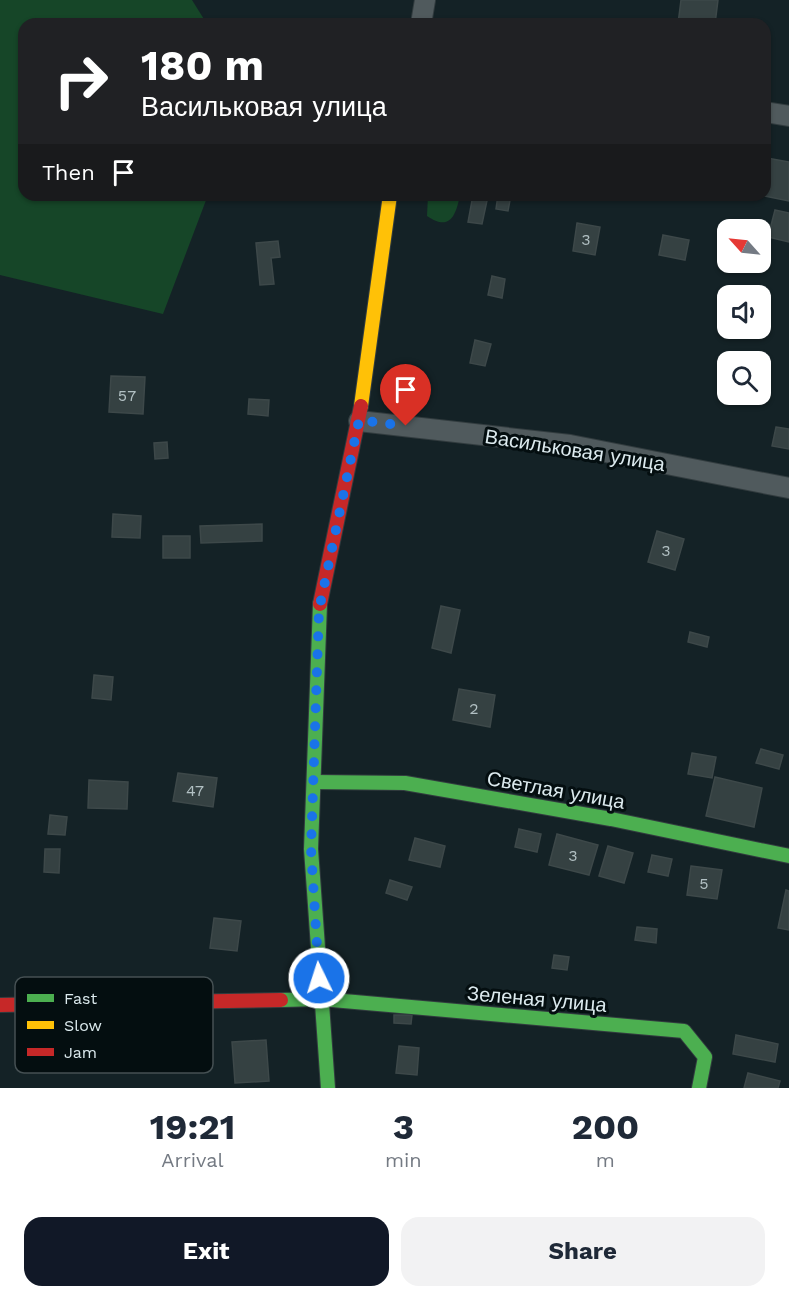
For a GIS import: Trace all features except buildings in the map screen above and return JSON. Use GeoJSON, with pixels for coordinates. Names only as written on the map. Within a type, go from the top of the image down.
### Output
{"type":"FeatureCollection","features":[{"type":"Feature","properties":{"kind":"street"},"geometry":{"type":"LineString","coordinates":[[422,18],[425,0]]}},
{"type":"Feature","properties":{"kind":"street"},"geometry":{"type":"LineString","coordinates":[[771,113],[789,116]]}},
{"type":"Feature","properties":{"kind":"street"},"geometry":{"type":"LineString","coordinates":[[328,1088],[311,849],[319,610],[359,420],[389,201]]}},
{"type":"Feature","properties":{"kind":"street","name":"Васильковая улица"},"geometry":{"type":"LineString","coordinates":[[359,420],[570,445],[789,488]]}},
{"type":"Feature","properties":{"kind":"street","name":"Светлая улица"},"geometry":{"type":"LineString","coordinates":[[314,782],[405,783],[611,819],[789,856]]}},
{"type":"Feature","properties":{"kind":"street","name":"Зеленая улица"},"geometry":{"type":"LineString","coordinates":[[213,1001],[321,999],[684,1031],[705,1057],[699,1088]]}},
{"type":"Feature","properties":{"kind":"street","name":"Зеленая улица"},"geometry":{"type":"LineString","coordinates":[[0,1005],[15,1005]]}},
{"type":"Feature","properties":{"kind":"green space"},"geometry":{"type":"Polygon","coordinates":[[[0,0],[192,0],[203,18],[18,18],[18,201],[206,201],[163,314],[0,275],[0,0]]]}},
{"type":"Feature","properties":{"kind":"green space"},"geometry":{"type":"Polygon","coordinates":[[[428,201],[458,201],[454,215],[446,222],[435,221],[427,216],[428,201]]]}},
{"type":"Feature","properties":{"kind":"traffic: fast"},"geometry":{"type":"LineString","coordinates":[[320,604],[311,849],[328,1088]]}},
{"type":"Feature","properties":{"kind":"traffic: fast"},"geometry":{"type":"LineString","coordinates":[[314,782],[405,783],[611,819],[789,856]]}},
{"type":"Feature","properties":{"kind":"traffic: fast"},"geometry":{"type":"LineString","coordinates":[[281,1000],[321,999],[684,1031],[705,1057],[699,1088]]}},
{"type":"Feature","properties":{"kind":"traffic: slow"},"geometry":{"type":"LineString","coordinates":[[361,406],[389,201]]}},
{"type":"Feature","properties":{"kind":"traffic: jam"},"geometry":{"type":"LineString","coordinates":[[320,604],[361,406]]}},
{"type":"Feature","properties":{"kind":"traffic: jam"},"geometry":{"type":"LineString","coordinates":[[213,1001],[281,1000]]}},
{"type":"Feature","properties":{"kind":"traffic: jam"},"geometry":{"type":"LineString","coordinates":[[0,1005],[15,1005]]}},
{"type":"Feature","properties":{"kind":"route"},"geometry":{"type":"LineString","coordinates":[[319,978],[311,849],[319,610],[359,420],[406,426]]}}]}
